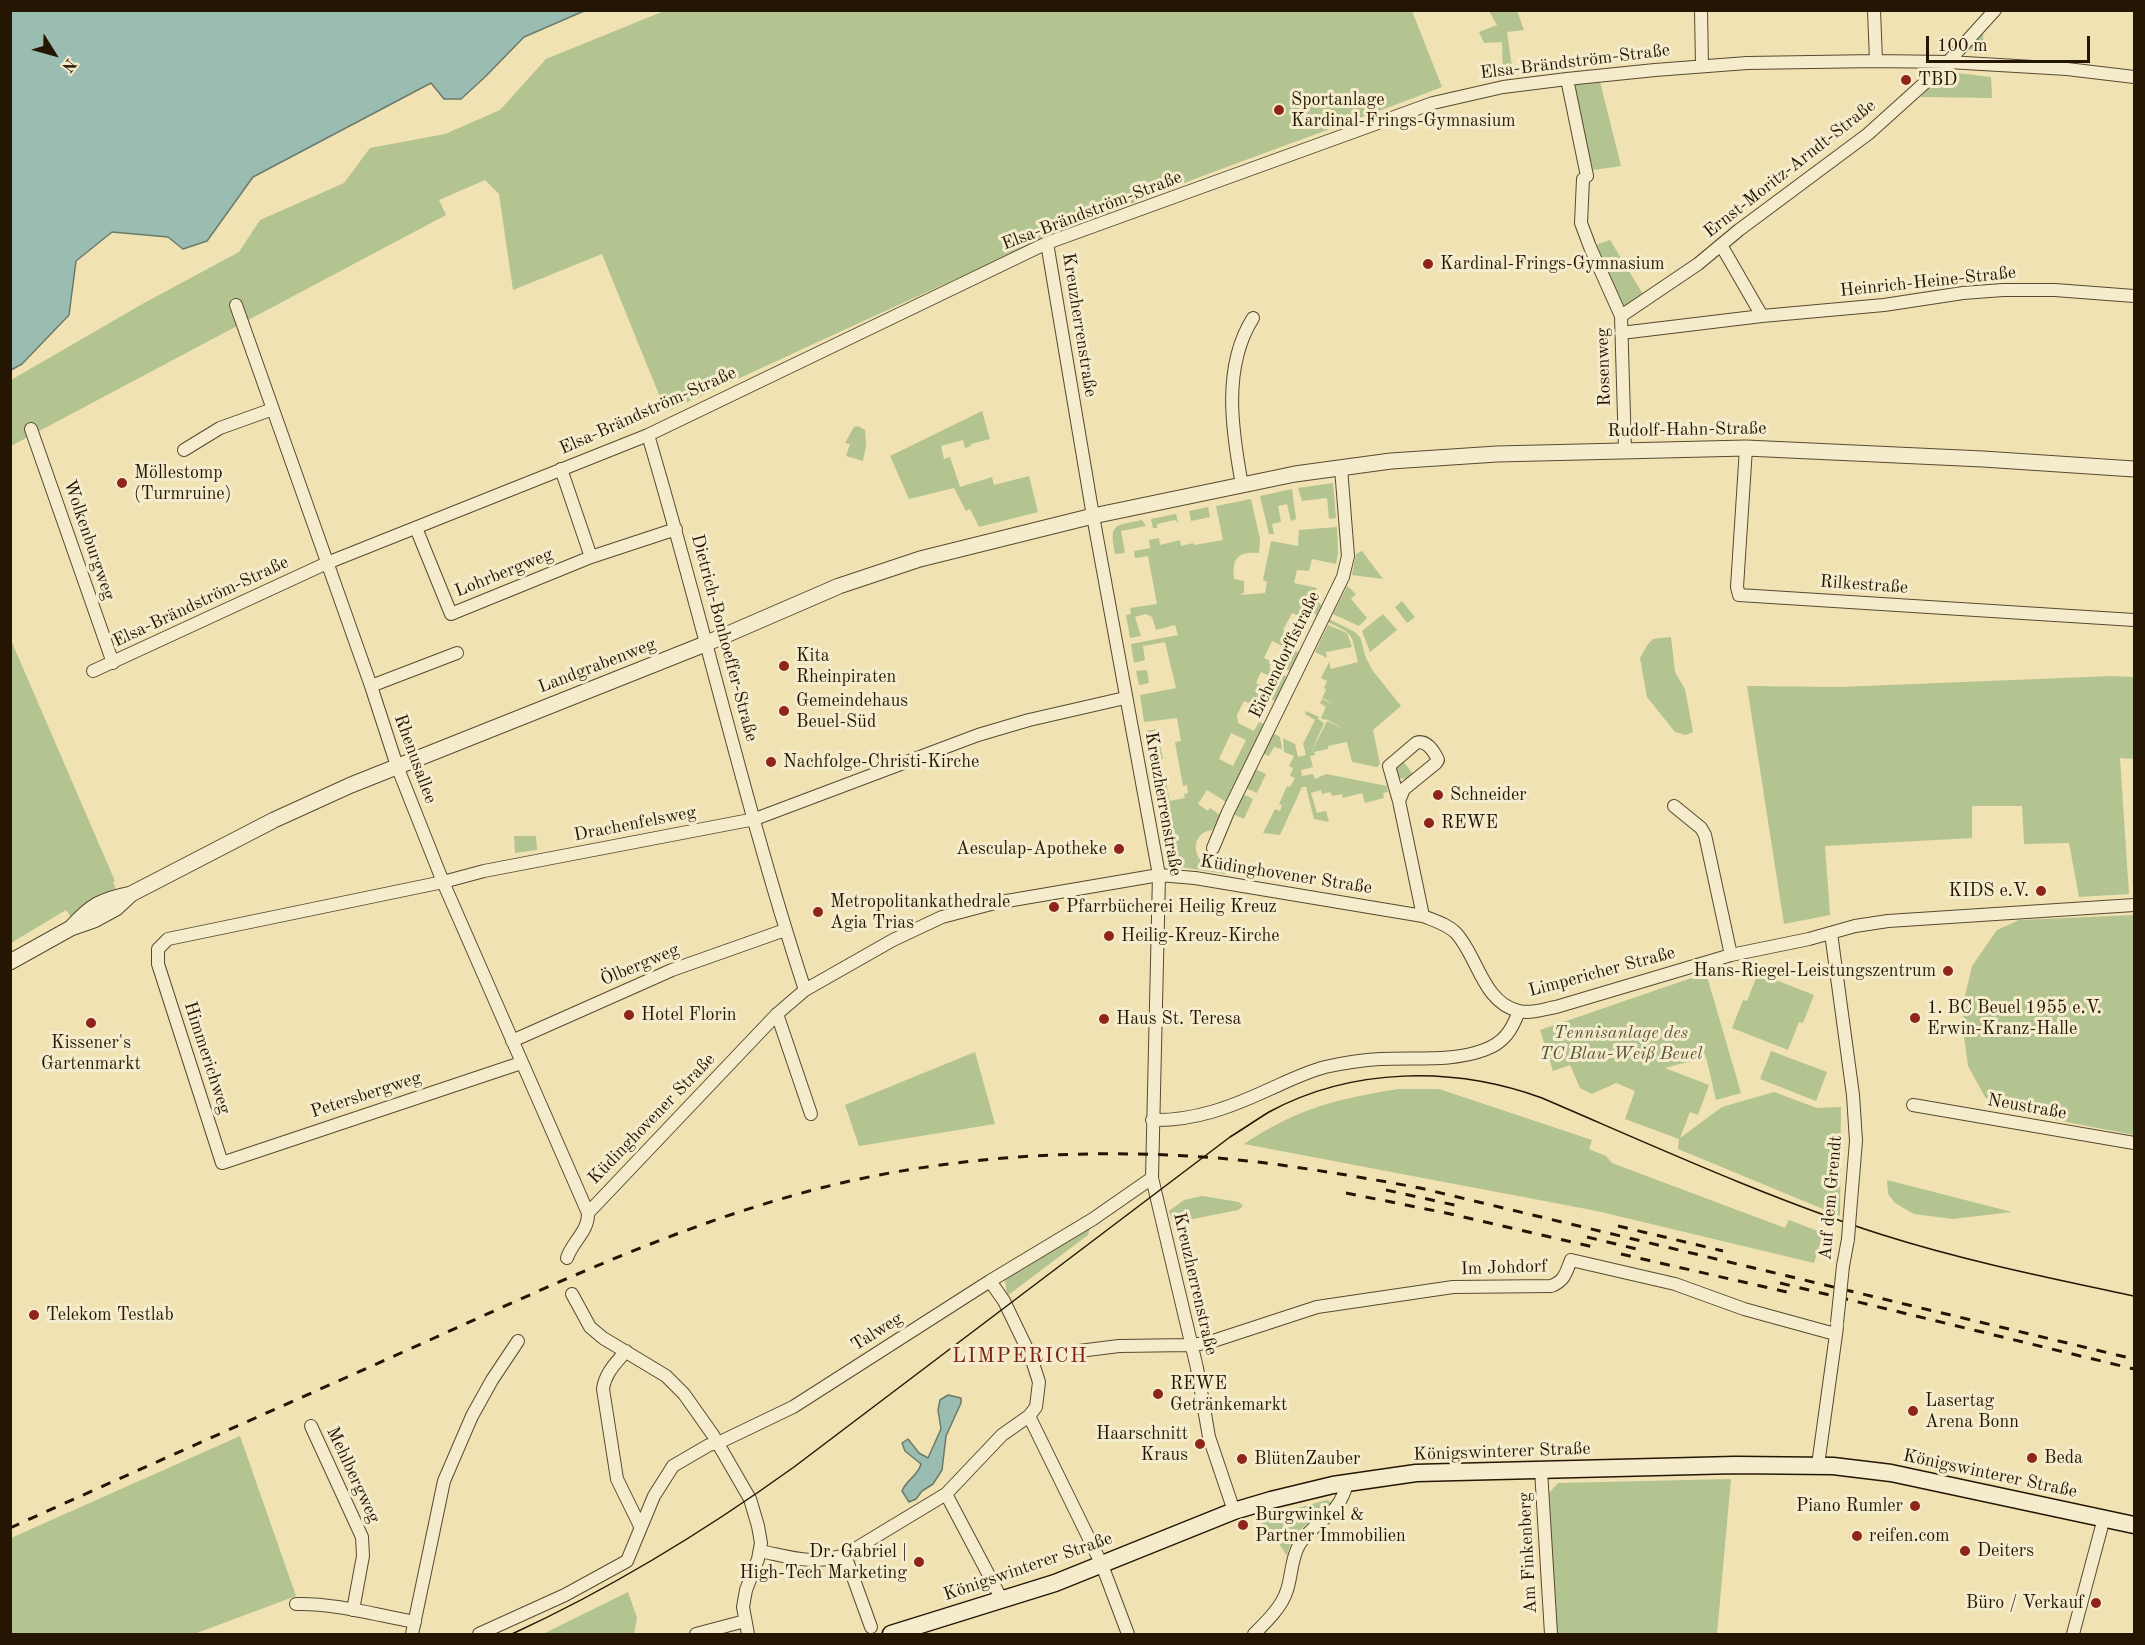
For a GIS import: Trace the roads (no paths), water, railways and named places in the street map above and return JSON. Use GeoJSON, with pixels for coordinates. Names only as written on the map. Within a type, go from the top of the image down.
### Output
{"type":"FeatureCollection","features":[{"type":"Feature","properties":{"kind":"main road","name":"Königswinterer Straße"},"geometry":{"type":"LineString","coordinates":[[891,1635],[1102,1565],[1234,1511],[1303,1491],[1416,1473],[1735,1465],[1818,1466],[1891,1473],[2134,1525]]}},
{"type":"Feature","properties":{"kind":"street"},"geometry":{"type":"LineString","coordinates":[[1701,10],[1702,66]]}},
{"type":"Feature","properties":{"kind":"street"},"geometry":{"type":"LineString","coordinates":[[1874,10],[1876,61]]}},
{"type":"Feature","properties":{"kind":"street","name":"Ernst-Moritz-Arndt-Straße"},"geometry":{"type":"LineString","coordinates":[[1621,316],[1690,270],[1868,134],[1948,62],[1995,10]]}},
{"type":"Feature","properties":{"kind":"street","name":"Elsa-Brändström-Straße"},"geometry":{"type":"LineString","coordinates":[[93,670],[113,663],[327,563],[648,435],[1047,243],[1433,103],[1503,87],[1702,66],[1876,61],[1948,62],[2067,69],[2134,77]]}},
{"type":"Feature","properties":{"kind":"street","name":"Rosenweg"},"geometry":{"type":"LineString","coordinates":[[1567,79],[1587,176],[1583,179],[1582,186],[1581,223],[1621,316],[1625,450]]}},
{"type":"Feature","properties":{"kind":"street","name":"Kreuzherrenstraße"},"geometry":{"type":"LineString","coordinates":[[1047,243],[1125,698],[1159,875],[1152,1178],[1197,1368],[1209,1437],[1234,1511]]}},
{"type":"Feature","properties":{"kind":"street"},"geometry":{"type":"LineString","coordinates":[[1721,245],[1762,316]]}},
{"type":"Feature","properties":{"kind":"street","name":"Heinrich-Heine-Straße"},"geometry":{"type":"LineString","coordinates":[[1621,333],[2003,290],[2055,290],[2134,296]]}},
{"type":"Feature","properties":{"kind":"street","name":"Rhenusallee"},"geometry":{"type":"LineString","coordinates":[[236,305],[397,766],[443,882],[588,1213]]}},
{"type":"Feature","properties":{"kind":"street"},"geometry":{"type":"LineString","coordinates":[[1242,485],[1233,440],[1233,389],[1242,335],[1253,318]]}},
{"type":"Feature","properties":{"kind":"street"},"geometry":{"type":"LineString","coordinates":[[184,450],[220,428],[273,409]]}},
{"type":"Feature","properties":{"kind":"street","name":"Wolkenburgweg"},"geometry":{"type":"LineString","coordinates":[[31,429],[113,663]]}},
{"type":"Feature","properties":{"kind":"street","name":"Dietrich-Bonhoeffer-Straße"},"geometry":{"type":"LineString","coordinates":[[648,435],[676,529],[705,645],[785,930],[805,990]]}},
{"type":"Feature","properties":{"kind":"street","name":"Rudolf-Hahn-Straße"},"geometry":{"type":"LineString","coordinates":[[1093,516],[1295,474],[1394,461],[1497,454],[1746,448],[2134,469]]}},
{"type":"Feature","properties":{"kind":"street","name":"Rilkestraße"},"geometry":{"type":"LineString","coordinates":[[1746,448],[1738,595],[2134,620]]}},
{"type":"Feature","properties":{"kind":"street","name":"Eichendorffstraße"},"geometry":{"type":"LineString","coordinates":[[1212,848],[1343,577],[1348,555],[1341,468]]}},
{"type":"Feature","properties":{"kind":"street"},"geometry":{"type":"LineString","coordinates":[[561,470],[591,558]]}},
{"type":"Feature","properties":{"kind":"street","name":"Landgrabenweg"},"geometry":{"type":"LineString","coordinates":[[10,962],[71,928],[94,920],[116,908],[131,894],[274,820],[397,766],[705,645],[839,586],[882,570],[968,546],[1093,516]]}},
{"type":"Feature","properties":{"kind":"street","name":"Lohrbergweg"},"geometry":{"type":"LineString","coordinates":[[416,528],[451,614],[591,558],[676,529]]}},
{"type":"Feature","properties":{"kind":"street"},"geometry":{"type":"LineString","coordinates":[[371,687],[457,653]]}},
{"type":"Feature","properties":{"kind":"street","name":"Drachenfelsweg"},"geometry":{"type":"LineString","coordinates":[[158,964],[158,949],[168,939],[502,868],[755,819],[978,735],[1029,720],[1125,698]]}},
{"type":"Feature","properties":{"kind":"street"},"geometry":{"type":"LineString","coordinates":[[1399,801],[1404,789],[1438,760],[1426,743],[1421,741],[1416,743],[1389,766],[1399,801],[1423,916]]}},
{"type":"Feature","properties":{"kind":"street"},"geometry":{"type":"LineString","coordinates":[[1674,806],[1701,828],[1705,835],[1731,955]]}},
{"type":"Feature","properties":{"kind":"street","name":"Küdinghovener Straße"},"geometry":{"type":"LineString","coordinates":[[567,1258],[587,1224],[588,1213],[777,1014],[805,990],[893,940],[942,917],[994,903],[1159,875],[1195,878],[1423,916],[1455,932],[1468,948],[1486,986],[1495,997],[1510,1008],[1519,1011]]}},
{"type":"Feature","properties":{"kind":"street","name":"Limpericher Straße"},"geometry":{"type":"LineString","coordinates":[[1152,1120],[1188,1119],[1214,1113],[1323,1068],[1380,1059],[1440,1057],[1484,1050],[1509,1034],[1519,1011],[1531,1012],[1556,1007],[1731,955],[1856,926],[1887,921],[2134,905]]}},
{"type":"Feature","properties":{"kind":"street","name":"Ölbergweg"},"geometry":{"type":"LineString","coordinates":[[512,1041],[672,970],[785,930]]}},
{"type":"Feature","properties":{"kind":"street","name":"Auf dem Grendt"},"geometry":{"type":"LineString","coordinates":[[1818,1466],[1848,1239],[1856,1141],[1853,1095],[1831,933]]}},
{"type":"Feature","properties":{"kind":"street","name":"Himmerichweg"},"geometry":{"type":"LineString","coordinates":[[158,964],[222,1162]]}},
{"type":"Feature","properties":{"kind":"street"},"geometry":{"type":"LineString","coordinates":[[777,1014],[811,1114]]}},
{"type":"Feature","properties":{"kind":"street","name":"Petersbergweg"},"geometry":{"type":"LineString","coordinates":[[222,1162],[521,1063]]}},
{"type":"Feature","properties":{"kind":"street","name":"Neustraße"},"geometry":{"type":"LineString","coordinates":[[1913,1105],[2134,1143]]}},
{"type":"Feature","properties":{"kind":"street","name":"Talweg"},"geometry":{"type":"LineString","coordinates":[[479,1635],[565,1596],[627,1562],[654,1496],[673,1466],[710,1445],[793,1407],[1093,1218],[1152,1178]]}},
{"type":"Feature","properties":{"kind":"street","name":"Im Johdorf"},"geometry":{"type":"LineString","coordinates":[[1190,1345],[1207,1343],[1317,1307],[1453,1287],[1551,1286],[1560,1283],[1565,1277],[1571,1260],[1675,1284],[1744,1309],[1836,1329]]}},
{"type":"Feature","properties":{"kind":"street"},"geometry":{"type":"LineString","coordinates":[[760,1551],[813,1562],[845,1555],[946,1494],[1002,1435],[1029,1416],[1036,1407],[1039,1382],[1031,1358],[1004,1302],[990,1281]]}},
{"type":"Feature","properties":{"kind":"street"},"geometry":{"type":"LineString","coordinates":[[572,1294],[590,1327],[603,1338],[666,1376],[697,1411],[752,1504],[758,1526],[760,1551],[746,1590],[743,1607],[748,1635]]}},
{"type":"Feature","properties":{"kind":"street"},"geometry":{"type":"LineString","coordinates":[[296,1604],[353,1610],[413,1628],[444,1481],[472,1416],[518,1341]]}},
{"type":"Feature","properties":{"kind":"street"},"geometry":{"type":"LineString","coordinates":[[1031,1358],[1119,1346],[1190,1345]]}},
{"type":"Feature","properties":{"kind":"street"},"geometry":{"type":"LineString","coordinates":[[626,1351],[604,1380],[603,1389],[617,1479],[640,1526]]}},
{"type":"Feature","properties":{"kind":"street"},"geometry":{"type":"LineString","coordinates":[[1029,1416],[1102,1565],[1128,1635]]}},
{"type":"Feature","properties":{"kind":"street","name":"Mehlbergweg"},"geometry":{"type":"LineString","coordinates":[[311,1425],[362,1538],[363,1556],[353,1610]]}},
{"type":"Feature","properties":{"kind":"street","name":"Am Finkenberg"},"geometry":{"type":"LineString","coordinates":[[1541,1470],[1551,1635]]}},
{"type":"Feature","properties":{"kind":"street"},"geometry":{"type":"LineString","coordinates":[[1254,1635],[1287,1592],[1293,1559],[1300,1544],[1340,1504],[1347,1483]]}},
{"type":"Feature","properties":{"kind":"street"},"geometry":{"type":"LineString","coordinates":[[946,1494],[1002,1600]]}},
{"type":"Feature","properties":{"kind":"street"},"geometry":{"type":"LineString","coordinates":[[2073,1635],[2104,1518]]}},
{"type":"Feature","properties":{"kind":"street"},"geometry":{"type":"LineString","coordinates":[[845,1555],[871,1627]]}},
{"type":"Feature","properties":{"kind":"street"},"geometry":{"type":"LineString","coordinates":[[696,1635],[745,1621]]}},
{"type":"Feature","properties":{"kind":"water"},"geometry":{"type":"Polygon","coordinates":[[[11,10],[584,11],[524,37],[461,99],[444,99],[431,83],[253,177],[207,241],[183,249],[168,237],[112,232],[76,261],[69,315],[22,364],[11,370],[11,10]]]}},
{"type":"Feature","properties":{"kind":"water"},"geometry":{"type":"Polygon","coordinates":[[[948,1395],[961,1398],[961,1403],[946,1436],[942,1470],[933,1484],[909,1502],[902,1491],[921,1464],[905,1451],[902,1443],[908,1439],[919,1453],[928,1458],[941,1429],[938,1410],[940,1400],[948,1395]]]}},
{"type":"Feature","properties":{"kind":"tram line"},"geometry":{"type":"LineString","coordinates":[[512,1634],[622,1578],[726,1514],[794,1467],[1230,1137],[1269,1112],[1301,1097],[1334,1086],[1369,1079],[1404,1076],[1474,1080],[1508,1088],[1542,1098],[1797,1205],[1883,1235],[1976,1261],[2134,1296]]}},
{"type":"Feature","properties":{"kind":"railway"},"geometry":{"type":"LineString","coordinates":[[10,1528],[586,1270],[690,1229],[742,1211],[850,1181],[900,1171],[1002,1158],[1105,1154],[1208,1157],[1279,1165],[1420,1188],[2134,1359]]}},
{"type":"Feature","properties":{"kind":"railway"},"geometry":{"type":"LineString","coordinates":[[1386,1190],[1459,1206]]}},
{"type":"Feature","properties":{"kind":"railway"},"geometry":{"type":"LineString","coordinates":[[1346,1193],[1598,1248]]}},
{"type":"Feature","properties":{"kind":"railway"},"geometry":{"type":"LineString","coordinates":[[1618,1226],[1723,1251]]}},
{"type":"Feature","properties":{"kind":"railway"},"geometry":{"type":"LineString","coordinates":[[1587,1237],[1637,1249]]}},
{"type":"Feature","properties":{"kind":"railway"},"geometry":{"type":"LineString","coordinates":[[1621,1254],[1791,1293]]}},
{"type":"Feature","properties":{"kind":"railway"},"geometry":{"type":"LineString","coordinates":[[1780,1283],[2134,1369]]}},
{"type":"Feature","properties":{"kind":"place","name":"TBD"},"geometry":{"type":"Point","coordinates":[1906,80]}},
{"type":"Feature","properties":{"kind":"place","name":"Sportanlage Kardinal-Frings-Gymnasium"},"geometry":{"type":"Point","coordinates":[1279,110]}},
{"type":"Feature","properties":{"kind":"place","name":"Kardinal-Frings-Gymnasium"},"geometry":{"type":"Point","coordinates":[1428,264]}},
{"type":"Feature","properties":{"kind":"place","name":"Möllestomp (Turmruine)"},"geometry":{"type":"Point","coordinates":[122,483]}},
{"type":"Feature","properties":{"kind":"place","name":"Kita Rheinpiraten"},"geometry":{"type":"Point","coordinates":[784,666]}},
{"type":"Feature","properties":{"kind":"place","name":"Gemeindehaus Beuel-Süd"},"geometry":{"type":"Point","coordinates":[784,711]}},
{"type":"Feature","properties":{"kind":"place","name":"Nachfolge-Christi-Kirche"},"geometry":{"type":"Point","coordinates":[771,762]}},
{"type":"Feature","properties":{"kind":"place","name":"Schneider"},"geometry":{"type":"Point","coordinates":[1438,795]}},
{"type":"Feature","properties":{"kind":"place","name":"REWE"},"geometry":{"type":"Point","coordinates":[1429,823]}},
{"type":"Feature","properties":{"kind":"place","name":"Aesculap-Apotheke"},"geometry":{"type":"Point","coordinates":[1119,849]}},
{"type":"Feature","properties":{"kind":"place","name":"KIDS e.V."},"geometry":{"type":"Point","coordinates":[2041,891]}},
{"type":"Feature","properties":{"kind":"place","name":"Pfarrbücherei Heilig Kreuz"},"geometry":{"type":"Point","coordinates":[1054,907]}},
{"type":"Feature","properties":{"kind":"place","name":"Metropolitankathedrale Agia Trias"},"geometry":{"type":"Point","coordinates":[818,912]}},
{"type":"Feature","properties":{"kind":"place","name":"Heilig-Kreuz-Kirche"},"geometry":{"type":"Point","coordinates":[1109,936]}},
{"type":"Feature","properties":{"kind":"place","name":"Hans-Riegel-Leistungszentrum"},"geometry":{"type":"Point","coordinates":[1948,971]}},
{"type":"Feature","properties":{"kind":"place","name":"Hotel Florin"},"geometry":{"type":"Point","coordinates":[629,1015]}},
{"type":"Feature","properties":{"kind":"place","name":"1. BC Beuel 1955 e.V. Erwin-Kranz-Halle"},"geometry":{"type":"Point","coordinates":[1915,1018]}},
{"type":"Feature","properties":{"kind":"place","name":"Haus St. Teresa"},"geometry":{"type":"Point","coordinates":[1104,1019]}},
{"type":"Feature","properties":{"kind":"place","name":"Kissener's Gartenmarkt"},"geometry":{"type":"Point","coordinates":[91,1023]}},
{"type":"Feature","properties":{"kind":"place","name":"Telekom Testlab"},"geometry":{"type":"Point","coordinates":[34,1315]}},
{"type":"Feature","properties":{"kind":"place","name":"REWE Getränkemarkt"},"geometry":{"type":"Point","coordinates":[1158,1394]}},
{"type":"Feature","properties":{"kind":"place","name":"Lasertag Arena Bonn"},"geometry":{"type":"Point","coordinates":[1913,1411]}},
{"type":"Feature","properties":{"kind":"place","name":"Haarschnitt Kraus"},"geometry":{"type":"Point","coordinates":[1200,1444]}},
{"type":"Feature","properties":{"kind":"place","name":"Beda"},"geometry":{"type":"Point","coordinates":[2032,1458]}},
{"type":"Feature","properties":{"kind":"place","name":"BlütenZauber"},"geometry":{"type":"Point","coordinates":[1242,1459]}},
{"type":"Feature","properties":{"kind":"place","name":"Piano Rumler"},"geometry":{"type":"Point","coordinates":[1915,1506]}},
{"type":"Feature","properties":{"kind":"place","name":"Burgwinkel & Partner Immobilien"},"geometry":{"type":"Point","coordinates":[1243,1525]}},
{"type":"Feature","properties":{"kind":"place","name":"reifen.com"},"geometry":{"type":"Point","coordinates":[1857,1536]}},
{"type":"Feature","properties":{"kind":"place","name":"Deiters"},"geometry":{"type":"Point","coordinates":[1965,1551]}},
{"type":"Feature","properties":{"kind":"place","name":"Dr. Gabriel | High-Tech Marketing"},"geometry":{"type":"Point","coordinates":[919,1562]}},
{"type":"Feature","properties":{"kind":"place","name":"Büro / Verkauf"},"geometry":{"type":"Point","coordinates":[2096,1603]}},
{"type":"Feature","properties":{"kind":"district","name":"LIMPERICH"},"geometry":{"type":"Point","coordinates":[1020,1356]}},
{"type":"Feature","properties":{"kind":"park label","name":"Tennisanlage des TC Blau-Weiß Beuel"},"geometry":{"type":"Point","coordinates":[1621,1043]}}]}
